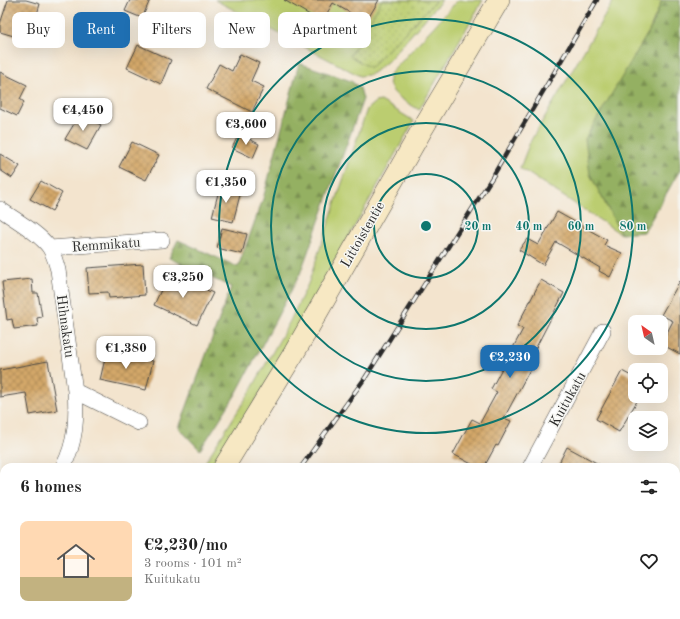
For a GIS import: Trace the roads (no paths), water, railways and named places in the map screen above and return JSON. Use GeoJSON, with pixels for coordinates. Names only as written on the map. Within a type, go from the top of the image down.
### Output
{"type":"FeatureCollection","features":[{"type":"Feature","properties":{"kind":"street","name":"Littoistentie"},"geometry":{"type":"LineString","coordinates":[[226,463],[294,353],[498,0]]}},
{"type":"Feature","properties":{"kind":"street","name":"Hihnakatu"},"geometry":{"type":"LineString","coordinates":[[0,209],[34,233],[50,248],[58,270],[76,406],[73,444],[65,463]]}},
{"type":"Feature","properties":{"kind":"street","name":"Remmikatu"},"geometry":{"type":"LineString","coordinates":[[50,248],[162,240]]}},
{"type":"Feature","properties":{"kind":"street","name":"Kuitukatu"},"geometry":{"type":"LineString","coordinates":[[532,463],[604,331]]}},
{"type":"Feature","properties":{"kind":"street"},"geometry":{"type":"LineString","coordinates":[[75,391],[139,423]]}},
{"type":"Feature","properties":{"kind":"railway"},"geometry":{"type":"LineString","coordinates":[[304,463],[365,378],[493,176],[597,0]]}}]}
